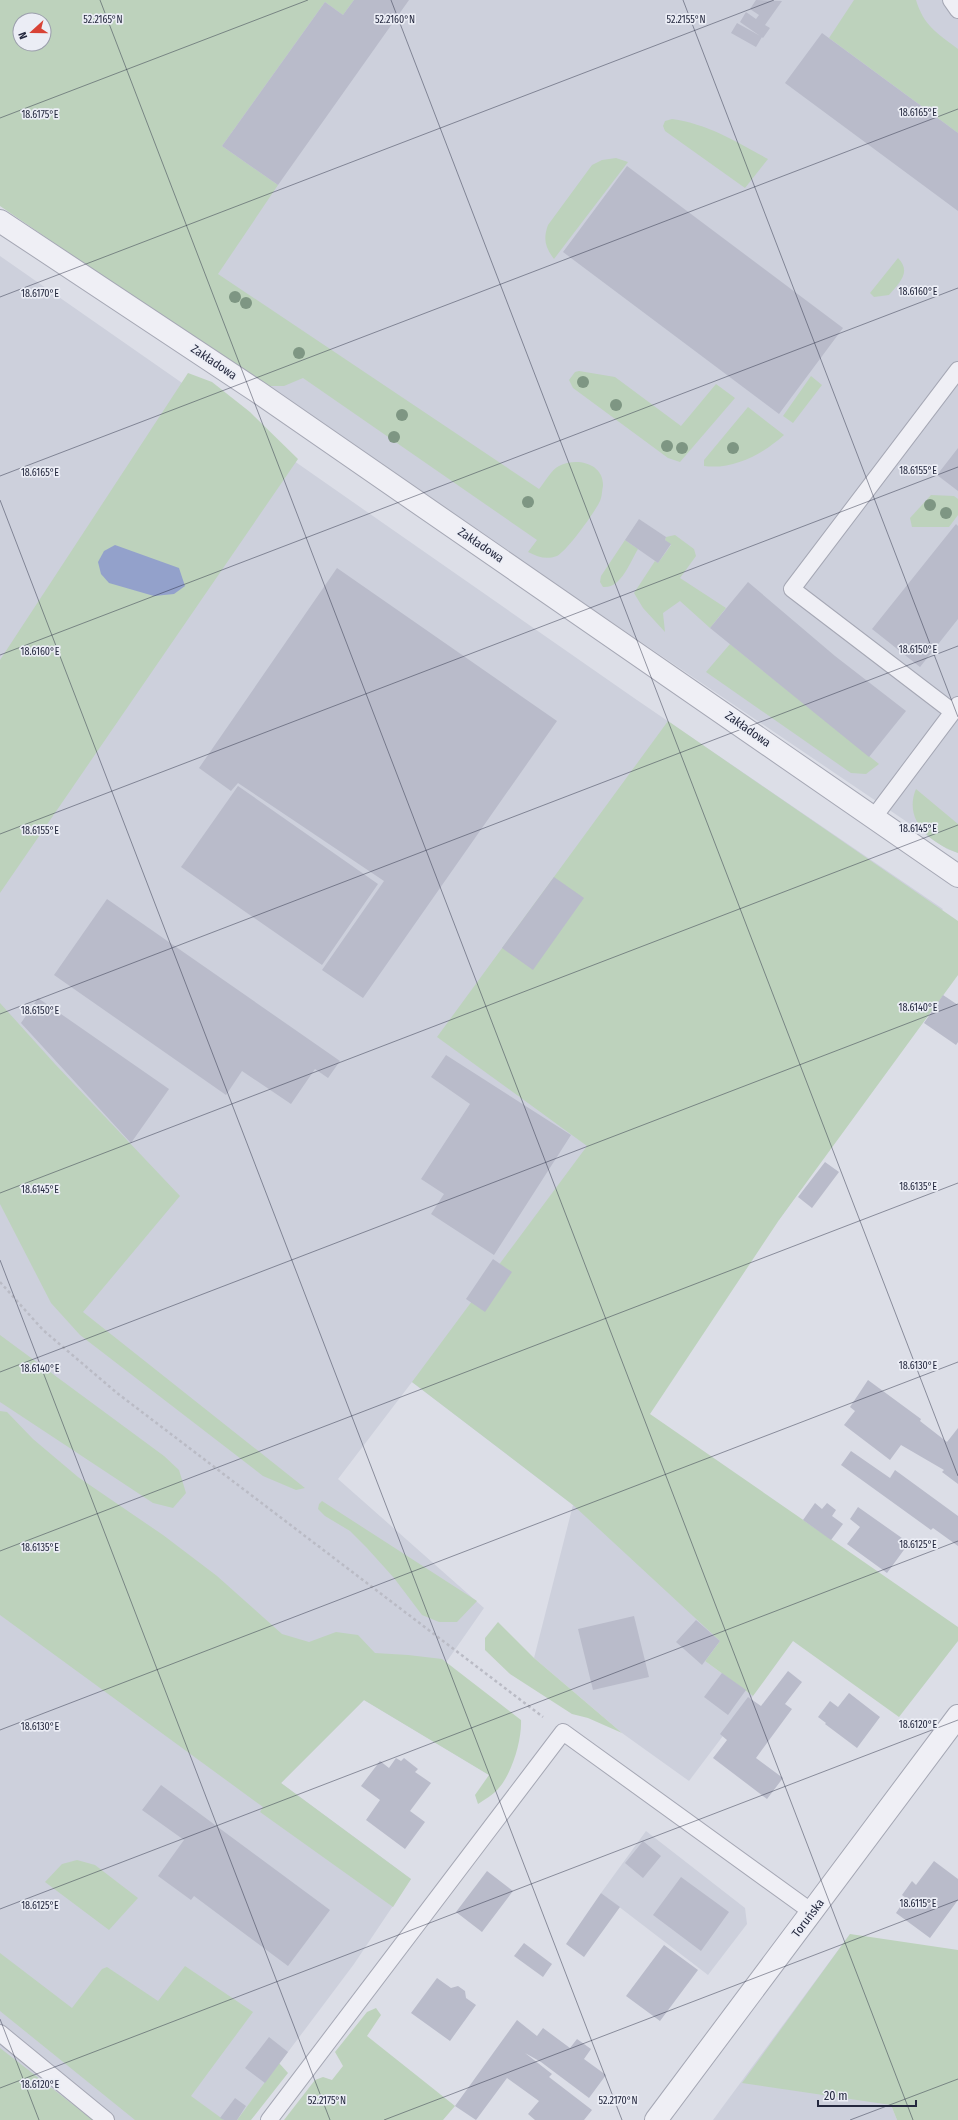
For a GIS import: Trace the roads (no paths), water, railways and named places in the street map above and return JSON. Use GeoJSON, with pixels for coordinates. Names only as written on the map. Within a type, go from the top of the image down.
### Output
{"type":"FeatureCollection","features":[{"type":"Feature","properties":{"kind":"street","name":"Zakładowa"},"geometry":{"type":"LineString","coordinates":[[0,220],[271,401],[958,876]]}},
{"type":"Feature","properties":{"kind":"street","name":"Toruńska"},"geometry":{"type":"LineString","coordinates":[[656,2120],[958,1716]]}},
{"type":"Feature","properties":{"kind":"lane"},"geometry":{"type":"LineString","coordinates":[[951,0],[958,10]]}},
{"type":"Feature","properties":{"kind":"lane"},"geometry":{"type":"LineString","coordinates":[[874,817],[955,708],[792,589],[958,370]]}},
{"type":"Feature","properties":{"kind":"lane"},"geometry":{"type":"LineString","coordinates":[[269,2120],[563,1732],[812,1912]]}},
{"type":"Feature","properties":{"kind":"lane"},"geometry":{"type":"LineString","coordinates":[[0,2033],[106,2120]]}},
{"type":"Feature","properties":{"kind":"water"},"geometry":{"type":"Polygon","coordinates":[[[115,545],[179,568],[185,586],[174,594],[154,596],[109,583],[101,574],[98,562],[104,551],[115,545]]]}}]}
